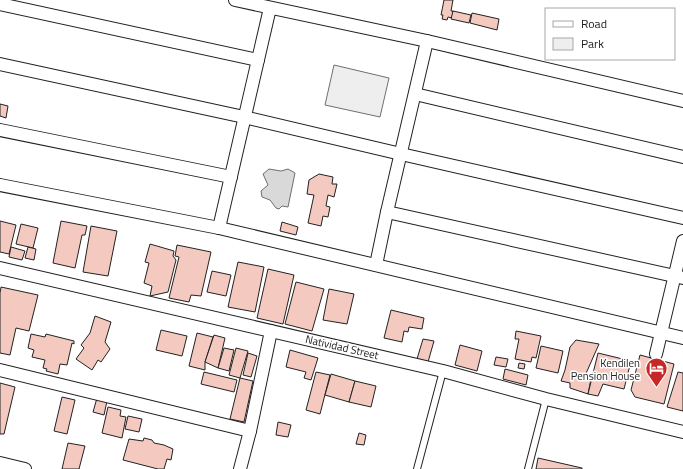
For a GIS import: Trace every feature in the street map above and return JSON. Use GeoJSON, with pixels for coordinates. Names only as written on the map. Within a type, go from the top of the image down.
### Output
{"type":"FeatureCollection","features":[{"type":"Feature","properties":{"kind":"street"},"geometry":{"type":"LineString","coordinates":[[235,0],[427,42],[683,101]]}},
{"type":"Feature","properties":{"kind":"street"},"geometry":{"type":"LineString","coordinates":[[0,4],[258,60]]}},
{"type":"Feature","properties":{"kind":"street"},"geometry":{"type":"LineString","coordinates":[[219,228],[270,8]]}},
{"type":"Feature","properties":{"kind":"street"},"geometry":{"type":"LineString","coordinates":[[376,265],[427,42]]}},
{"type":"Feature","properties":{"kind":"street"},"geometry":{"type":"LineString","coordinates":[[0,64],[244,117],[683,218]]}},
{"type":"Feature","properties":{"kind":"street"},"geometry":{"type":"LineString","coordinates":[[415,94],[683,157]]}},
{"type":"Feature","properties":{"kind":"street"},"geometry":{"type":"LineString","coordinates":[[0,130],[231,177]]}},
{"type":"Feature","properties":{"kind":"street"},"geometry":{"type":"LineString","coordinates":[[0,185],[219,228],[683,338]]}},
{"type":"Feature","properties":{"kind":"street"},"geometry":{"type":"LineString","coordinates":[[387,212],[679,277]]}},
{"type":"Feature","properties":{"kind":"street"},"geometry":{"type":"LineString","coordinates":[[656,354],[661,332],[679,277],[683,241]]}},
{"type":"Feature","properties":{"kind":"street","name":"Natividad Street"},"geometry":{"type":"LineString","coordinates":[[0,268],[443,371],[546,399],[683,432]]}},
{"type":"Feature","properties":{"kind":"street"},"geometry":{"type":"LineString","coordinates":[[240,469],[250,431],[271,331]]}},
{"type":"Feature","properties":{"kind":"street"},"geometry":{"type":"LineString","coordinates":[[0,370],[250,431]]}},
{"type":"Feature","properties":{"kind":"street"},"geometry":{"type":"LineString","coordinates":[[0,463],[25,469]]}},
{"type":"Feature","properties":{"kind":"lane"},"geometry":{"type":"LineString","coordinates":[[417,469],[443,371]]}},
{"type":"Feature","properties":{"kind":"lane"},"geometry":{"type":"LineString","coordinates":[[528,469],[546,399]]}},
{"type":"Feature","properties":{"kind":"green space"},"geometry":{"type":"Polygon","coordinates":[[[334,65],[389,78],[380,117],[325,105],[334,65]]]}},
{"type":"Feature","properties":{"kind":"shaded area"},"geometry":{"type":"Polygon","coordinates":[[[269,169],[281,171],[288,169],[295,173],[288,207],[282,206],[279,209],[276,208],[270,200],[262,197],[261,191],[268,185],[263,174],[269,169]]]}},
{"type":"Feature","properties":{"kind":"building"},"geometry":{"type":"Polygon","coordinates":[[[444,0],[453,0],[451,11],[453,11],[452,18],[448,17],[447,20],[442,19],[443,15],[441,15],[444,0]]]}},
{"type":"Feature","properties":{"kind":"building"},"geometry":{"type":"Polygon","coordinates":[[[453,11],[471,15],[469,23],[451,19],[453,11]]]}},
{"type":"Feature","properties":{"kind":"building"},"geometry":{"type":"Polygon","coordinates":[[[472,13],[499,19],[497,30],[470,23],[472,13]]]}},
{"type":"Feature","properties":{"kind":"building"},"geometry":{"type":"Polygon","coordinates":[[[0,104],[8,106],[6,118],[0,116],[0,104]]]}},
{"type":"Feature","properties":{"kind":"building"},"geometry":{"type":"Polygon","coordinates":[[[319,174],[333,177],[332,184],[337,184],[334,197],[328,195],[326,206],[330,207],[328,217],[323,216],[321,226],[308,223],[314,195],[307,194],[309,180],[319,174]]]}},
{"type":"Feature","properties":{"kind":"building"},"geometry":{"type":"Polygon","coordinates":[[[0,221],[16,225],[9,254],[0,252],[0,221]]]}},
{"type":"Feature","properties":{"kind":"building"},"geometry":{"type":"Polygon","coordinates":[[[61,221],[87,226],[85,235],[82,235],[75,268],[53,263],[61,221]]]}},
{"type":"Feature","properties":{"kind":"building"},"geometry":{"type":"Polygon","coordinates":[[[282,222],[298,227],[296,235],[280,231],[282,222]]]}},
{"type":"Feature","properties":{"kind":"building"},"geometry":{"type":"Polygon","coordinates":[[[21,224],[38,228],[33,248],[16,244],[21,224]]]}},
{"type":"Feature","properties":{"kind":"building"},"geometry":{"type":"Polygon","coordinates":[[[91,226],[117,231],[108,276],[83,272],[91,226]]]}},
{"type":"Feature","properties":{"kind":"building"},"geometry":{"type":"Polygon","coordinates":[[[150,244],[174,251],[173,256],[176,260],[168,292],[150,296],[152,286],[144,283],[149,263],[145,262],[150,244]]]}},
{"type":"Feature","properties":{"kind":"building"},"geometry":{"type":"Polygon","coordinates":[[[177,245],[211,252],[201,296],[191,295],[189,302],[169,298],[179,257],[175,256],[177,245]]]}},
{"type":"Feature","properties":{"kind":"building"},"geometry":{"type":"Polygon","coordinates":[[[11,247],[25,251],[22,260],[9,257],[11,247]]]}},
{"type":"Feature","properties":{"kind":"building"},"geometry":{"type":"Polygon","coordinates":[[[28,247],[36,249],[34,260],[25,258],[28,247]]]}},
{"type":"Feature","properties":{"kind":"building"},"geometry":{"type":"Polygon","coordinates":[[[238,262],[264,267],[255,312],[228,307],[238,262]]]}},
{"type":"Feature","properties":{"kind":"building"},"geometry":{"type":"Polygon","coordinates":[[[268,269],[294,275],[283,324],[257,318],[268,269]]]}},
{"type":"Feature","properties":{"kind":"building"},"geometry":{"type":"Polygon","coordinates":[[[212,271],[231,275],[226,296],[207,292],[212,271]]]}},
{"type":"Feature","properties":{"kind":"building"},"geometry":{"type":"Polygon","coordinates":[[[296,282],[324,289],[312,331],[285,324],[296,282]]]}},
{"type":"Feature","properties":{"kind":"building"},"geometry":{"type":"Polygon","coordinates":[[[1,287],[38,295],[29,331],[16,328],[10,355],[0,353],[1,287]]]}},
{"type":"Feature","properties":{"kind":"building"},"geometry":{"type":"Polygon","coordinates":[[[329,289],[354,294],[347,324],[323,320],[329,289]]]}},
{"type":"Feature","properties":{"kind":"building"},"geometry":{"type":"Polygon","coordinates":[[[391,310],[424,318],[422,329],[409,327],[408,332],[404,331],[402,342],[384,338],[391,310]]]}},
{"type":"Feature","properties":{"kind":"building"},"geometry":{"type":"Polygon","coordinates":[[[95,316],[111,322],[105,342],[110,349],[101,362],[98,360],[92,370],[76,359],[84,348],[81,345],[90,333],[95,316]]]}},
{"type":"Feature","properties":{"kind":"building"},"geometry":{"type":"Polygon","coordinates":[[[161,330],[187,336],[182,356],[156,350],[161,330]]]}},
{"type":"Feature","properties":{"kind":"building"},"geometry":{"type":"Polygon","coordinates":[[[516,331],[541,336],[536,358],[532,357],[531,362],[515,359],[519,339],[515,339],[516,331]]]}},
{"type":"Feature","properties":{"kind":"building"},"geometry":{"type":"Polygon","coordinates":[[[197,333],[213,337],[205,362],[205,370],[189,366],[197,333]]]}},
{"type":"Feature","properties":{"kind":"building"},"geometry":{"type":"Polygon","coordinates":[[[31,334],[45,337],[46,334],[74,341],[74,344],[72,343],[67,365],[60,364],[58,374],[46,371],[47,369],[43,368],[45,360],[32,357],[34,350],[28,348],[31,334]]]}},
{"type":"Feature","properties":{"kind":"building"},"geometry":{"type":"Polygon","coordinates":[[[214,335],[225,338],[218,368],[205,362],[214,335]]]}},
{"type":"Feature","properties":{"kind":"building"},"geometry":{"type":"Polygon","coordinates":[[[423,339],[434,341],[428,362],[417,359],[423,339]]]}},
{"type":"Feature","properties":{"kind":"building"},"geometry":{"type":"Polygon","coordinates":[[[576,340],[599,344],[584,378],[591,379],[588,394],[570,388],[570,383],[561,381],[570,347],[576,340]]]}},
{"type":"Feature","properties":{"kind":"building"},"geometry":{"type":"Polygon","coordinates":[[[460,345],[482,351],[477,371],[455,365],[460,345]]]}},
{"type":"Feature","properties":{"kind":"building"},"geometry":{"type":"Polygon","coordinates":[[[541,346],[563,351],[558,373],[536,368],[541,346]]]}},
{"type":"Feature","properties":{"kind":"building"},"geometry":{"type":"Polygon","coordinates":[[[224,348],[234,350],[229,371],[218,368],[224,348]]]}},
{"type":"Feature","properties":{"kind":"building"},"geometry":{"type":"Polygon","coordinates":[[[236,348],[248,351],[240,378],[229,375],[236,348]]]}},
{"type":"Feature","properties":{"kind":"building"},"geometry":{"type":"Polygon","coordinates":[[[290,350],[318,358],[311,380],[304,378],[306,372],[286,367],[290,350]]]}},
{"type":"Feature","properties":{"kind":"building"},"geometry":{"type":"Polygon","coordinates":[[[248,353],[257,356],[251,377],[243,375],[248,353]]]}},
{"type":"Feature","properties":{"kind":"building"},"geometry":{"type":"Polygon","coordinates":[[[598,353],[631,361],[624,389],[603,384],[598,396],[588,394],[598,353]]]}},
{"type":"Feature","properties":{"kind":"building"},"geometry":{"type":"Polygon","coordinates":[[[640,355],[674,364],[664,404],[635,397],[631,390],[640,355]]]}},
{"type":"Feature","properties":{"kind":"building"},"geometry":{"type":"Polygon","coordinates":[[[496,357],[508,359],[506,367],[494,365],[496,357]]]}},
{"type":"Feature","properties":{"kind":"building"},"geometry":{"type":"Polygon","coordinates":[[[519,363],[525,364],[524,369],[518,368],[519,363]]]}},
{"type":"Feature","properties":{"kind":"building"},"geometry":{"type":"Polygon","coordinates":[[[505,369],[528,375],[526,385],[503,379],[505,369]]]}},
{"type":"Feature","properties":{"kind":"building"},"geometry":{"type":"Polygon","coordinates":[[[204,372],[237,380],[234,392],[201,384],[204,372]]]}},
{"type":"Feature","properties":{"kind":"building"},"geometry":{"type":"Polygon","coordinates":[[[316,372],[330,375],[320,414],[306,410],[316,372]]]}},
{"type":"Feature","properties":{"kind":"building"},"geometry":{"type":"Polygon","coordinates":[[[678,372],[683,373],[683,411],[667,407],[678,372]]]}},
{"type":"Feature","properties":{"kind":"building"},"geometry":{"type":"Polygon","coordinates":[[[331,374],[355,381],[349,402],[325,395],[331,374]]]}},
{"type":"Feature","properties":{"kind":"building"},"geometry":{"type":"Polygon","coordinates":[[[240,378],[253,381],[244,422],[230,419],[240,378]]]}},
{"type":"Feature","properties":{"kind":"building"},"geometry":{"type":"Polygon","coordinates":[[[355,381],[376,386],[371,407],[349,402],[355,381]]]}},
{"type":"Feature","properties":{"kind":"building"},"geometry":{"type":"Polygon","coordinates":[[[0,383],[15,387],[4,434],[0,434],[0,383]]]}},
{"type":"Feature","properties":{"kind":"building"},"geometry":{"type":"Polygon","coordinates":[[[62,397],[75,400],[67,434],[54,431],[62,397]]]}},
{"type":"Feature","properties":{"kind":"building"},"geometry":{"type":"Polygon","coordinates":[[[97,398],[107,401],[104,415],[93,412],[97,398]]]}},
{"type":"Feature","properties":{"kind":"building"},"geometry":{"type":"Polygon","coordinates":[[[108,407],[121,410],[120,416],[126,417],[122,438],[102,433],[108,407]]]}},
{"type":"Feature","properties":{"kind":"building"},"geometry":{"type":"Polygon","coordinates":[[[128,416],[142,419],[139,432],[125,429],[128,416]]]}},
{"type":"Feature","properties":{"kind":"building"},"geometry":{"type":"Polygon","coordinates":[[[278,422],[291,425],[288,437],[276,435],[278,422]]]}},
{"type":"Feature","properties":{"kind":"building"},"geometry":{"type":"Polygon","coordinates":[[[359,433],[366,435],[364,445],[356,444],[359,433]]]}},
{"type":"Feature","properties":{"kind":"building"},"geometry":{"type":"Polygon","coordinates":[[[144,438],[173,449],[171,460],[167,459],[164,469],[158,469],[123,460],[129,439],[143,441],[144,438]]]}},
{"type":"Feature","properties":{"kind":"building"},"geometry":{"type":"Polygon","coordinates":[[[68,443],[85,446],[79,469],[62,469],[68,443]]]}},
{"type":"Feature","properties":{"kind":"building"},"geometry":{"type":"Polygon","coordinates":[[[538,458],[582,468],[582,469],[536,469],[538,458]]]}},
{"type":"Feature","properties":{"kind":"place","name":"Kendilen Pension House"},"geometry":{"type":"Point","coordinates":[656,388]}}]}
